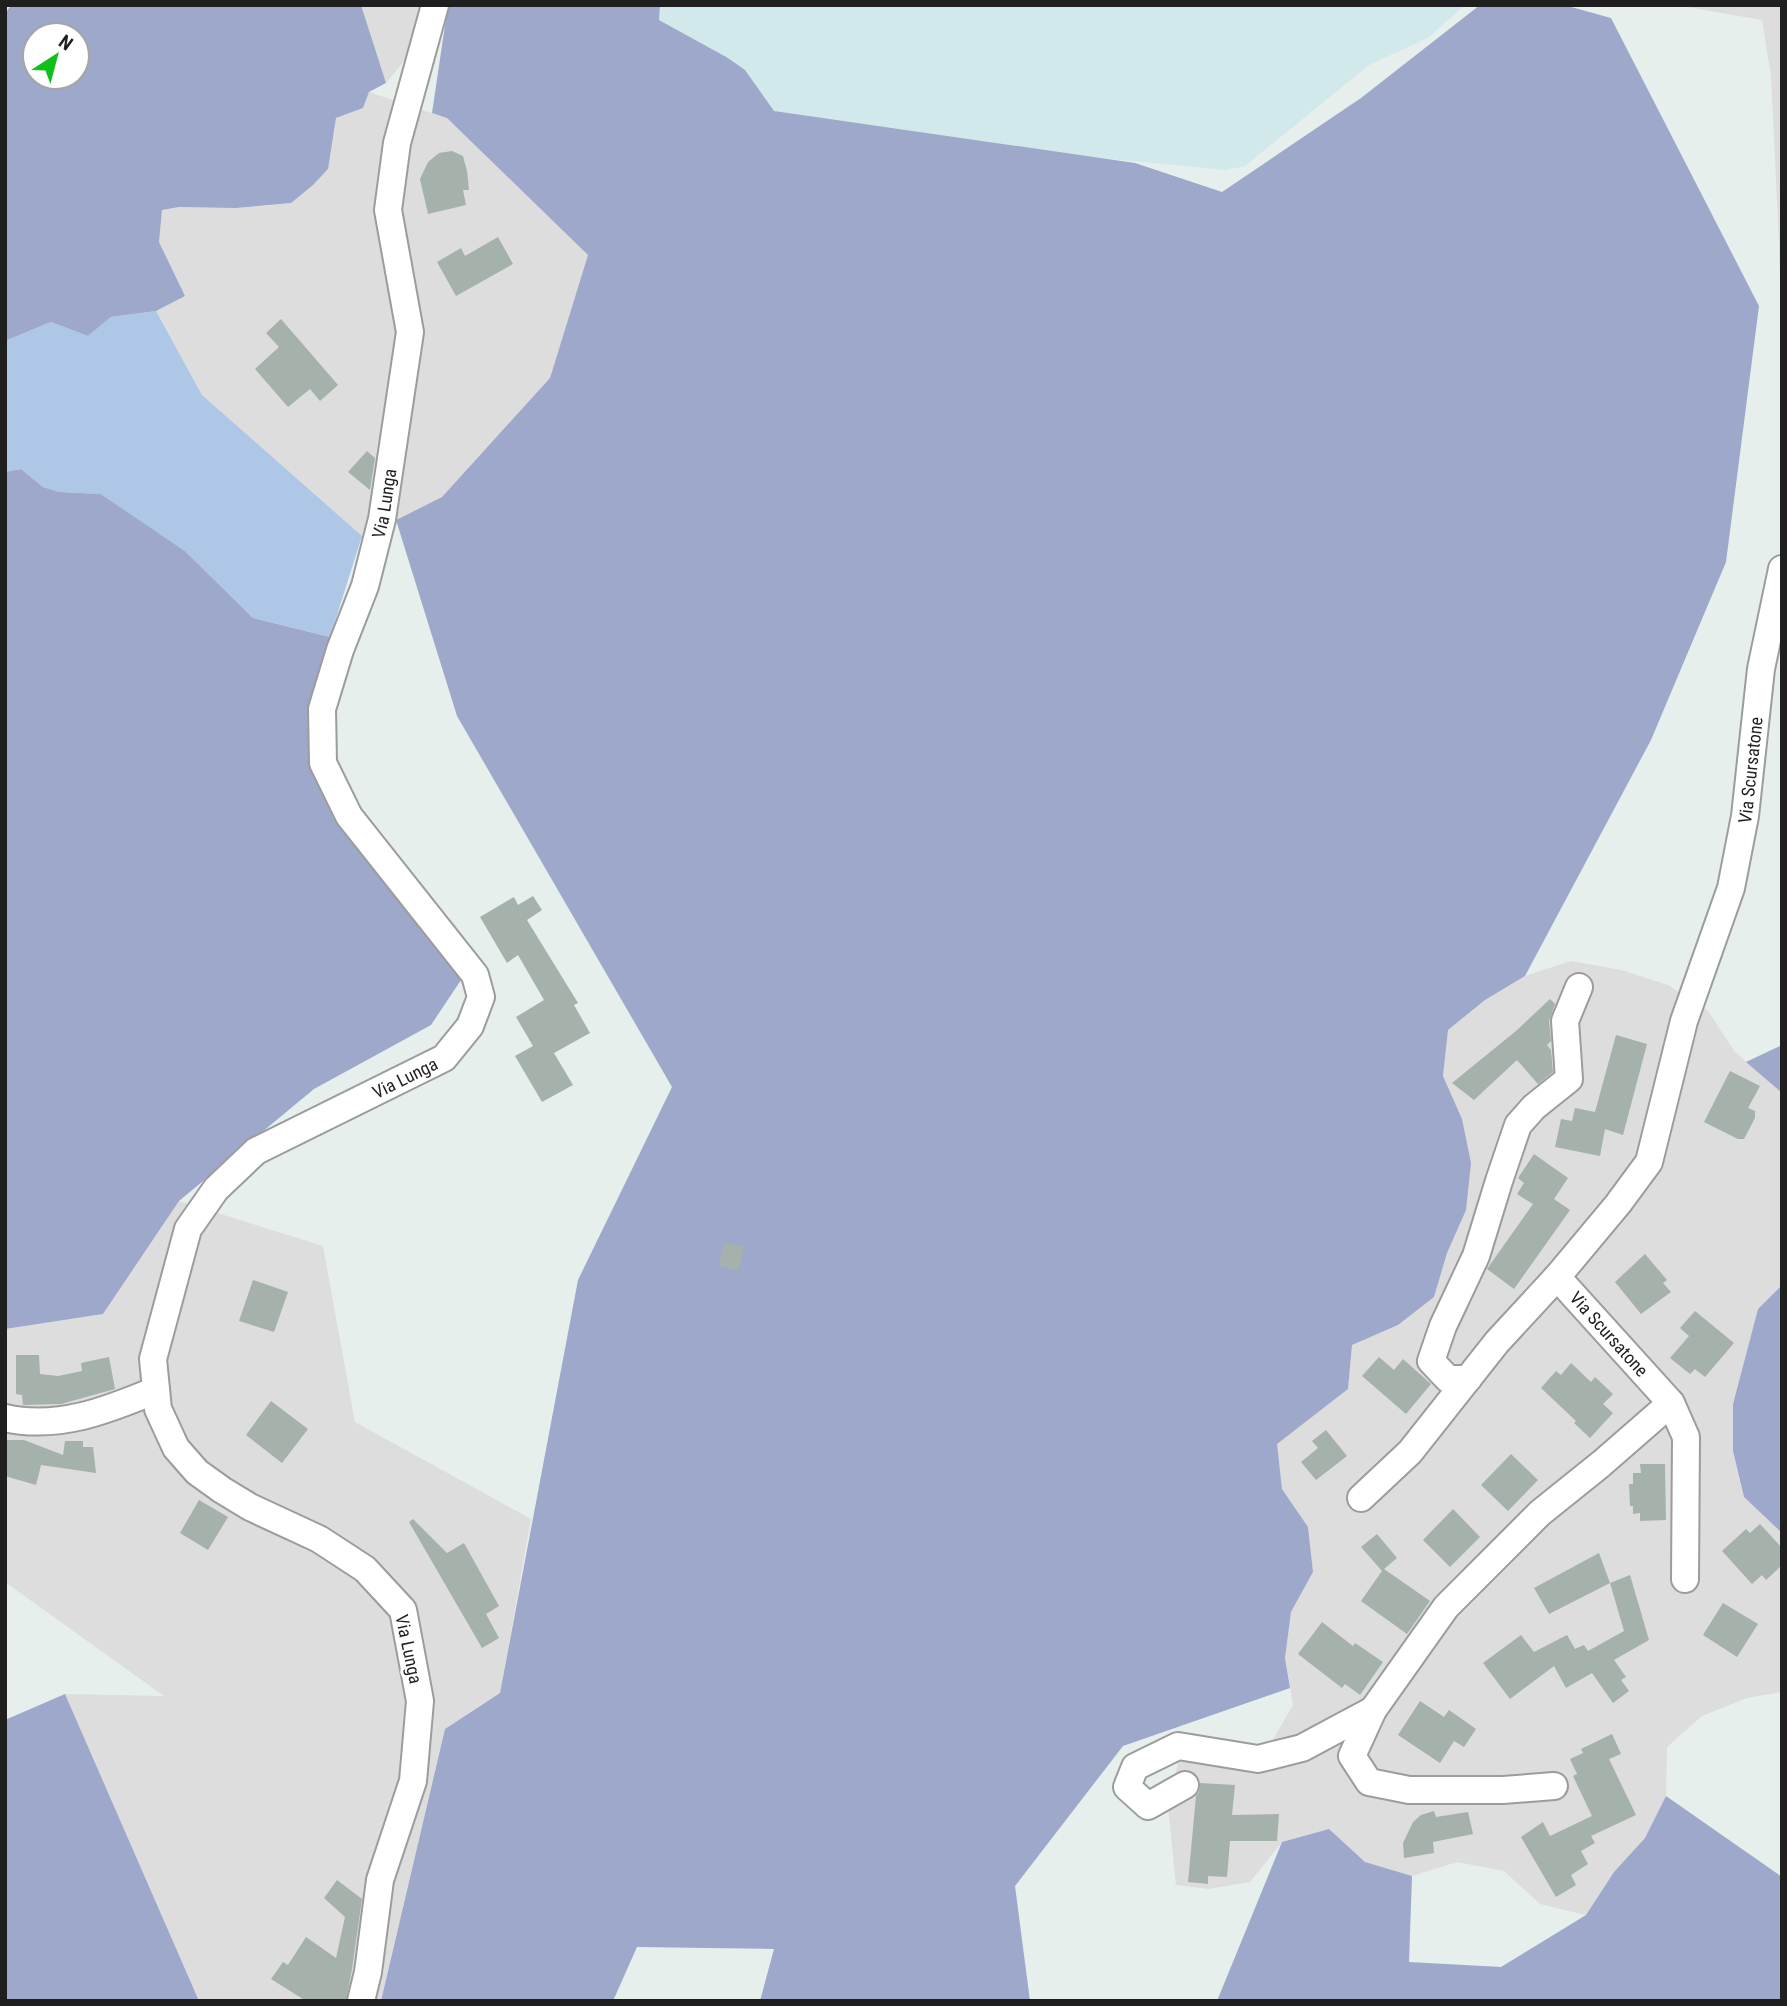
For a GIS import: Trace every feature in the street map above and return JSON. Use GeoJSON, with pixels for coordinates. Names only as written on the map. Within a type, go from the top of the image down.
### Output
{"type":"FeatureCollection","features":[{"type":"Feature","properties":{"kind":"street","name":"Via Lunga"},"geometry":{"type":"LineString","coordinates":[[361,2001],[368,1972],[380,1880],[413,1781],[420,1701],[403,1610],[365,1569],[319,1539],[250,1507],[197,1472],[176,1448],[158,1409],[153,1359],[188,1229],[216,1189],[256,1151],[444,1058],[470,1026],[481,997],[475,975],[349,816],[323,763],[322,709],[340,650],[365,586],[382,519],[410,332],[388,210],[397,144],[435,5]]}},
{"type":"Feature","properties":{"kind":"street","name":"Via Scursatone"},"geometry":{"type":"LineString","coordinates":[[1685,1579],[1686,1437],[1671,1403],[1557,1277],[1649,1162],[1684,1021],[1731,888],[1745,816],[1761,669],[1782,569]]}},
{"type":"Feature","properties":{"kind":"street"},"geometry":{"type":"LineString","coordinates":[[1468,1379],[1448,1379],[1431,1361],[1443,1326],[1476,1256],[1518,1125],[1534,1107],[1569,1079],[1565,1021],[1579,987]]}},
{"type":"Feature","properties":{"kind":"street"},"geometry":{"type":"LineString","coordinates":[[1362,1499],[1410,1452],[1497,1342],[1557,1277]]}},
{"type":"Feature","properties":{"kind":"street"},"geometry":{"type":"LineString","coordinates":[[5,1419],[49,1423],[101,1412],[156,1390]]}},
{"type":"Feature","properties":{"kind":"street"},"geometry":{"type":"LineString","coordinates":[[1554,1786],[1503,1790],[1409,1790],[1368,1782],[1352,1756],[1373,1710],[1446,1607],[1540,1513],[1671,1403]]}},
{"type":"Feature","properties":{"kind":"street"},"geometry":{"type":"LineString","coordinates":[[1185,1784],[1148,1806],[1127,1787],[1135,1766],[1178,1746],[1258,1759],[1302,1748],[1373,1710]]}},
{"type":"Feature","properties":{"kind":"shaded area"},"geometry":{"type":"Polygon","coordinates":[[[11,5],[361,5],[386,83],[369,92],[363,108],[336,118],[328,169],[313,185],[291,203],[162,210],[159,242],[185,296],[156,311],[111,317],[88,336],[51,322],[5,341],[5,14],[11,5]]]}},
{"type":"Feature","properties":{"kind":"shaded area"},"geometry":{"type":"Polygon","coordinates":[[[361,5],[426,5],[412,51],[386,83],[361,5]]]}},
{"type":"Feature","properties":{"kind":"shaded area"},"geometry":{"type":"Polygon","coordinates":[[[448,5],[660,5],[659,20],[745,70],[774,111],[1135,163],[1222,192],[1361,98],[1480,5],[1564,5],[1611,18],[1759,306],[1726,562],[1651,740],[1525,976],[1485,1000],[1448,1030],[1443,1076],[1462,1119],[1471,1163],[1466,1210],[1447,1253],[1434,1297],[1398,1325],[1352,1345],[1348,1389],[1277,1444],[1282,1489],[1308,1527],[1313,1572],[1291,1612],[1285,1658],[1290,1688],[1123,1746],[1015,1886],[1030,2001],[760,2001],[774,1949],[637,1947],[613,2001],[381,2001],[445,1729],[500,1693],[578,1280],[672,1087],[457,716],[396,520],[442,497],[550,378],[588,255],[447,118],[432,113],[448,5]]]}},
{"type":"Feature","properties":{"kind":"shaded area"},"geometry":{"type":"Polygon","coordinates":[[[660,5],[1465,5],[1428,38],[1369,65],[1245,166],[1226,170],[805,130],[774,111],[745,70],[659,20],[660,5]]]}},
{"type":"Feature","properties":{"kind":"shaded area"},"geometry":{"type":"Polygon","coordinates":[[[1687,5],[1782,5],[1782,376],[1771,76],[1762,20],[1687,5]]]}},
{"type":"Feature","properties":{"kind":"shaded area"},"geometry":{"type":"Polygon","coordinates":[[[369,92],[447,118],[588,255],[550,378],[442,497],[362,536],[202,395],[156,311],[185,296],[159,242],[162,210],[291,203],[334,134],[336,118],[363,108],[369,92]]]}},
{"type":"Feature","properties":{"kind":"shaded area"},"geometry":{"type":"Polygon","coordinates":[[[156,311],[202,395],[362,536],[330,637],[253,618],[185,551],[101,494],[59,492],[43,487],[21,469],[5,472],[5,341],[51,322],[88,336],[111,317],[156,311]]]}},
{"type":"Feature","properties":{"kind":"shaded area"},"geometry":{"type":"Polygon","coordinates":[[[21,469],[43,487],[59,492],[101,494],[185,551],[253,618],[330,637],[319,669],[317,712],[323,774],[467,971],[431,1025],[314,1089],[179,1201],[103,1314],[5,1329],[5,472],[21,469]]]}},
{"type":"Feature","properties":{"kind":"shaded area"},"geometry":{"type":"Polygon","coordinates":[[[1571,961],[1621,970],[1668,985],[1708,1011],[1735,1052],[1782,1093],[1782,1285],[1758,1309],[1733,1404],[1733,1451],[1744,1497],[1782,1533],[1782,1692],[1747,1698],[1702,1716],[1667,1747],[1666,1796],[1645,1838],[1614,1872],[1586,1915],[1540,1904],[1504,1871],[1457,1862],[1412,1876],[1365,1862],[1329,1829],[1282,1842],[1250,1882],[1208,1889],[1176,1885],[1168,1807],[1178,1763],[1271,1743],[1293,1705],[1285,1658],[1291,1612],[1313,1572],[1308,1527],[1282,1489],[1276,1444],[1348,1389],[1352,1345],[1398,1325],[1434,1297],[1447,1253],[1462,1119],[1443,1076],[1448,1030],[1485,1000],[1525,976],[1571,961]]]}},
{"type":"Feature","properties":{"kind":"shaded area"},"geometry":{"type":"Polygon","coordinates":[[[1782,1045],[1782,1093],[1746,1062],[1782,1045]]]}},
{"type":"Feature","properties":{"kind":"shaded area"},"geometry":{"type":"Polygon","coordinates":[[[179,1201],[323,1246],[355,1422],[531,1519],[500,1693],[445,1729],[381,2001],[199,2001],[65,1694],[164,1696],[5,1582],[5,1329],[103,1314],[179,1201]]]}},
{"type":"Feature","properties":{"kind":"shaded area"},"geometry":{"type":"Polygon","coordinates":[[[1782,1285],[1782,1533],[1744,1497],[1733,1451],[1733,1404],[1758,1309],[1782,1285]]]}},
{"type":"Feature","properties":{"kind":"shaded area"},"geometry":{"type":"Polygon","coordinates":[[[65,1694],[199,2001],[5,2001],[5,1720],[65,1694]]]}},
{"type":"Feature","properties":{"kind":"shaded area"},"geometry":{"type":"Polygon","coordinates":[[[1666,1796],[1782,1877],[1782,2001],[1217,2001],[1282,1842],[1329,1829],[1365,1862],[1412,1876],[1409,1962],[1501,1967],[1586,1915],[1614,1872],[1645,1838],[1666,1796]]]}},
{"type":"Feature","properties":{"kind":"building"},"geometry":{"type":"Polygon","coordinates":[[[452,151],[463,156],[467,171],[469,190],[463,190],[466,205],[428,214],[420,179],[428,162],[439,153],[452,151]]]}},
{"type":"Feature","properties":{"kind":"building"},"geometry":{"type":"Polygon","coordinates":[[[498,237],[513,264],[456,296],[437,262],[461,248],[465,256],[498,237]]]}},
{"type":"Feature","properties":{"kind":"building"},"geometry":{"type":"Polygon","coordinates":[[[281,319],[338,385],[320,401],[310,389],[288,407],[255,369],[279,347],[266,333],[281,319]]]}},
{"type":"Feature","properties":{"kind":"building"},"geometry":{"type":"Polygon","coordinates":[[[367,451],[375,458],[370,490],[348,472],[367,451]]]}},
{"type":"Feature","properties":{"kind":"building"},"geometry":{"type":"Polygon","coordinates":[[[533,896],[542,910],[527,920],[578,1003],[574,1005],[590,1033],[554,1053],[573,1085],[542,1102],[515,1056],[533,1046],[516,1017],[544,1000],[518,955],[507,963],[480,917],[514,897],[518,905],[533,896]]]}},
{"type":"Feature","properties":{"kind":"building"},"geometry":{"type":"Polygon","coordinates":[[[1550,999],[1555,1004],[1549,1021],[1551,1041],[1547,1045],[1551,1050],[1553,1072],[1538,1084],[1517,1060],[1474,1100],[1452,1083],[1516,1031],[1550,999]]]}},
{"type":"Feature","properties":{"kind":"building"},"geometry":{"type":"Polygon","coordinates":[[[1616,1035],[1647,1044],[1623,1135],[1605,1129],[1600,1156],[1555,1147],[1561,1119],[1572,1121],[1575,1108],[1595,1112],[1616,1035]]]}},
{"type":"Feature","properties":{"kind":"building"},"geometry":{"type":"Polygon","coordinates":[[[1730,1071],[1760,1086],[1748,1108],[1755,1111],[1755,1118],[1744,1139],[1738,1139],[1704,1122],[1730,1071]]]}},
{"type":"Feature","properties":{"kind":"building"},"geometry":{"type":"Polygon","coordinates":[[[1534,1154],[1568,1178],[1554,1199],[1570,1210],[1514,1289],[1487,1269],[1533,1204],[1517,1194],[1524,1183],[1518,1178],[1534,1154]]]}},
{"type":"Feature","properties":{"kind":"building"},"geometry":{"type":"Polygon","coordinates":[[[725,1242],[744,1247],[738,1271],[718,1265],[725,1242]]]}},
{"type":"Feature","properties":{"kind":"building"},"geometry":{"type":"Polygon","coordinates":[[[1645,1254],[1667,1280],[1663,1283],[1671,1292],[1641,1314],[1615,1282],[1645,1254]]]}},
{"type":"Feature","properties":{"kind":"building"},"geometry":{"type":"Polygon","coordinates":[[[253,1280],[288,1292],[274,1332],[239,1321],[253,1280]]]}},
{"type":"Feature","properties":{"kind":"building"},"geometry":{"type":"Polygon","coordinates":[[[1695,1311],[1734,1343],[1705,1377],[1695,1369],[1690,1374],[1670,1358],[1689,1336],[1680,1328],[1695,1311]]]}},
{"type":"Feature","properties":{"kind":"building"},"geometry":{"type":"Polygon","coordinates":[[[16,1355],[39,1355],[40,1374],[58,1376],[82,1371],[81,1363],[109,1357],[115,1389],[61,1404],[23,1405],[22,1395],[16,1394],[16,1355]]]}},
{"type":"Feature","properties":{"kind":"building"},"geometry":{"type":"Polygon","coordinates":[[[1379,1357],[1394,1370],[1403,1359],[1431,1384],[1406,1414],[1362,1376],[1379,1357]]]}},
{"type":"Feature","properties":{"kind":"building"},"geometry":{"type":"Polygon","coordinates":[[[1571,1363],[1591,1382],[1595,1377],[1613,1394],[1603,1404],[1613,1413],[1590,1438],[1541,1388],[1556,1371],[1561,1375],[1571,1363]]]}},
{"type":"Feature","properties":{"kind":"building"},"geometry":{"type":"Polygon","coordinates":[[[271,1401],[308,1429],[282,1463],[246,1435],[271,1401]]]}},
{"type":"Feature","properties":{"kind":"building"},"geometry":{"type":"Polygon","coordinates":[[[1326,1430],[1347,1456],[1316,1480],[1301,1462],[1318,1448],[1312,1441],[1326,1430]]]}},
{"type":"Feature","properties":{"kind":"building"},"geometry":{"type":"Polygon","coordinates":[[[5,1440],[24,1440],[63,1455],[65,1441],[83,1441],[83,1447],[93,1447],[96,1473],[41,1465],[36,1485],[5,1476],[5,1440]]]}},
{"type":"Feature","properties":{"kind":"building"},"geometry":{"type":"Polygon","coordinates":[[[1511,1454],[1538,1480],[1508,1511],[1481,1485],[1511,1454]]]}},
{"type":"Feature","properties":{"kind":"building"},"geometry":{"type":"Polygon","coordinates":[[[1640,1464],[1665,1464],[1666,1520],[1640,1521],[1640,1513],[1633,1514],[1629,1484],[1633,1484],[1633,1473],[1641,1473],[1640,1464]]]}},
{"type":"Feature","properties":{"kind":"building"},"geometry":{"type":"Polygon","coordinates":[[[199,1500],[228,1517],[208,1550],[180,1533],[199,1500]]]}},
{"type":"Feature","properties":{"kind":"building"},"geometry":{"type":"Polygon","coordinates":[[[1453,1509],[1480,1537],[1450,1567],[1423,1540],[1453,1509]]]}},
{"type":"Feature","properties":{"kind":"building"},"geometry":{"type":"Polygon","coordinates":[[[413,1519],[447,1553],[464,1543],[499,1606],[486,1614],[499,1638],[482,1648],[409,1522],[413,1519]]]}},
{"type":"Feature","properties":{"kind":"building"},"geometry":{"type":"Polygon","coordinates":[[[1760,1524],[1782,1548],[1782,1565],[1766,1580],[1762,1575],[1752,1584],[1722,1551],[1746,1529],[1750,1533],[1760,1524]]]}},
{"type":"Feature","properties":{"kind":"building"},"geometry":{"type":"Polygon","coordinates":[[[1377,1534],[1397,1558],[1384,1569],[1430,1601],[1407,1634],[1361,1601],[1382,1571],[1361,1547],[1377,1534]]]}},
{"type":"Feature","properties":{"kind":"building"},"geometry":{"type":"Polygon","coordinates":[[[1599,1553],[1610,1583],[1549,1614],[1534,1588],[1599,1553]]]}},
{"type":"Feature","properties":{"kind":"building"},"geometry":{"type":"Polygon","coordinates":[[[1630,1575],[1649,1640],[1614,1660],[1626,1677],[1621,1680],[1629,1691],[1613,1703],[1592,1673],[1566,1688],[1554,1666],[1510,1699],[1483,1663],[1521,1635],[1534,1652],[1567,1635],[1575,1649],[1584,1645],[1588,1651],[1624,1631],[1610,1583],[1630,1575]]]}},
{"type":"Feature","properties":{"kind":"building"},"geometry":{"type":"Polygon","coordinates":[[[1723,1603],[1758,1624],[1737,1657],[1703,1635],[1723,1603]]]}},
{"type":"Feature","properties":{"kind":"building"},"geometry":{"type":"Polygon","coordinates":[[[1322,1622],[1353,1646],[1355,1643],[1383,1662],[1360,1695],[1345,1684],[1342,1688],[1298,1654],[1322,1622]]]}},
{"type":"Feature","properties":{"kind":"building"},"geometry":{"type":"Polygon","coordinates":[[[1420,1701],[1444,1717],[1449,1710],[1476,1729],[1464,1747],[1454,1741],[1440,1763],[1398,1735],[1420,1701]]]}},
{"type":"Feature","properties":{"kind":"building"},"geometry":{"type":"Polygon","coordinates":[[[1612,1734],[1621,1754],[1609,1759],[1636,1815],[1591,1836],[1595,1843],[1581,1851],[1588,1864],[1571,1875],[1576,1885],[1556,1897],[1521,1837],[1543,1822],[1550,1836],[1592,1816],[1573,1776],[1577,1774],[1570,1759],[1583,1753],[1581,1749],[1612,1734]]]}},
{"type":"Feature","properties":{"kind":"building"},"geometry":{"type":"Polygon","coordinates":[[[1200,1783],[1235,1785],[1232,1815],[1279,1814],[1277,1841],[1230,1841],[1227,1877],[1208,1876],[1208,1884],[1188,1882],[1196,1796],[1200,1783]]]}},
{"type":"Feature","properties":{"kind":"building"},"geometry":{"type":"Polygon","coordinates":[[[1434,1811],[1436,1817],[1468,1812],[1473,1834],[1433,1842],[1434,1853],[1404,1858],[1403,1843],[1413,1822],[1421,1815],[1434,1811]]]}},
{"type":"Feature","properties":{"kind":"building"},"geometry":{"type":"Polygon","coordinates":[[[337,1880],[362,1899],[346,2001],[306,2001],[271,1979],[283,1962],[288,1965],[306,1937],[336,1958],[345,1917],[324,1898],[337,1880]]]}}]}
